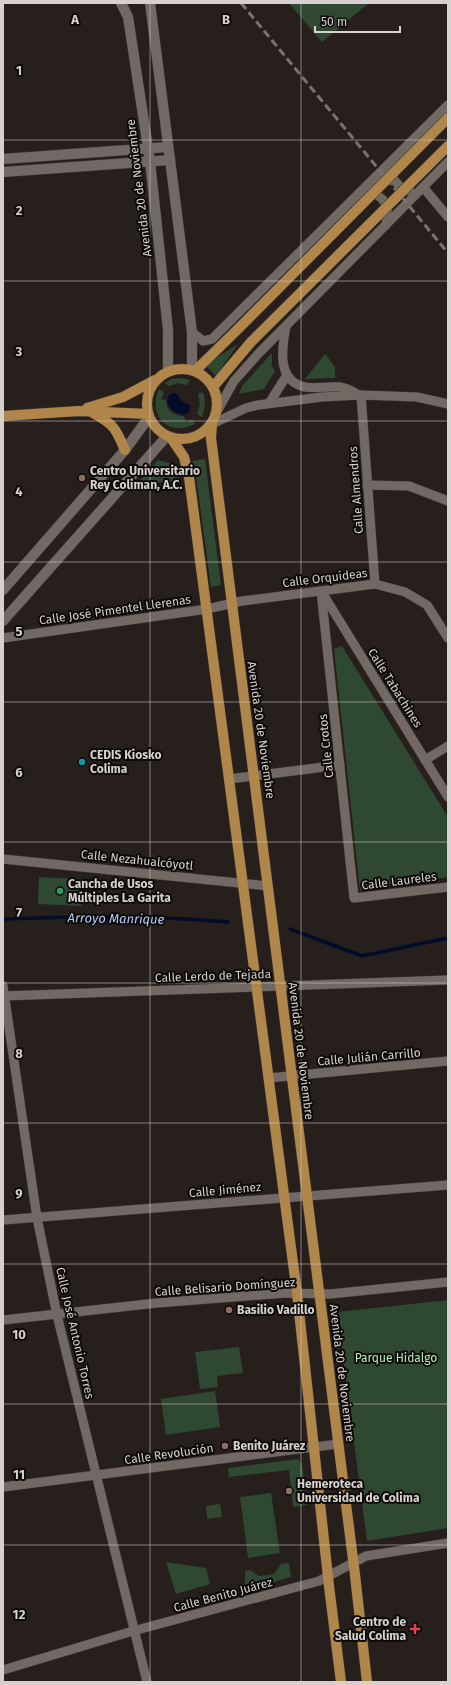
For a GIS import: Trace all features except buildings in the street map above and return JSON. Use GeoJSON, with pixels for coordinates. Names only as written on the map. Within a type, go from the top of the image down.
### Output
{"type":"FeatureCollection","features":[{"type":"Feature","properties":{"kind":"main road","name":"Avenida 20 de Noviembre"},"geometry":{"type":"LineString","coordinates":[[121,3],[128,17],[150,162],[168,330],[168,371]]}},
{"type":"Feature","properties":{"kind":"main road"},"geometry":{"type":"LineString","coordinates":[[150,3],[192,332],[193,370]]}},
{"type":"Feature","properties":{"kind":"main road"},"geometry":{"type":"LineString","coordinates":[[193,370],[238,329],[448,118]]}},
{"type":"Feature","properties":{"kind":"main road"},"geometry":{"type":"LineString","coordinates":[[213,387],[251,342],[448,146]]}},
{"type":"Feature","properties":{"kind":"main road"},"geometry":{"type":"LineString","coordinates":[[3,159],[168,147]]}},
{"type":"Feature","properties":{"kind":"main road"},"geometry":{"type":"LineString","coordinates":[[3,172],[170,160]]}},
{"type":"Feature","properties":{"kind":"main road"},"geometry":{"type":"LineString","coordinates":[[78,411],[123,397],[155,380],[168,371],[175,369],[193,370],[204,377],[213,387],[217,400],[216,413],[212,424],[196,437],[188,439],[169,437],[160,432],[148,416],[146,407],[148,393],[155,380]]}},
{"type":"Feature","properties":{"kind":"main road"},"geometry":{"type":"LineString","coordinates":[[3,416],[90,411],[148,416]]}},
{"type":"Feature","properties":{"kind":"main road"},"geometry":{"type":"LineString","coordinates":[[90,411],[108,421],[115,430],[125,450]]}},
{"type":"Feature","properties":{"kind":"main road"},"geometry":{"type":"LineString","coordinates":[[3,590],[125,450],[148,416]]}},
{"type":"Feature","properties":{"kind":"main road","name":"Avenida 20 de Noviembre"},"geometry":{"type":"LineString","coordinates":[[212,424],[211,438],[231,603],[268,886],[367,1682]]}},
{"type":"Feature","properties":{"kind":"main road"},"geometry":{"type":"LineString","coordinates":[[169,437],[184,457],[189,477],[297,1293],[313,1447],[341,1682]]}},
{"type":"Feature","properties":{"kind":"main road"},"geometry":{"type":"LineString","coordinates":[[3,620],[169,437]]}},
{"type":"Feature","properties":{"kind":"street"},"geometry":{"type":"LineString","coordinates":[[192,332],[204,341],[212,339],[448,105]]}},
{"type":"Feature","properties":{"kind":"street"},"geometry":{"type":"LineString","coordinates":[[216,413],[234,381],[286,326],[448,162]]}},
{"type":"Feature","properties":{"kind":"street"},"geometry":{"type":"LineString","coordinates":[[390,163],[390,172],[394,180],[407,191],[420,190],[448,217]]}},
{"type":"Feature","properties":{"kind":"street"},"geometry":{"type":"LineString","coordinates":[[359,193],[368,191],[378,195],[384,201],[388,213],[386,225]]}},
{"type":"Feature","properties":{"kind":"street"},"geometry":{"type":"LineString","coordinates":[[286,326],[281,351],[282,363],[287,375],[296,383],[305,387],[341,387],[361,395]]}},
{"type":"Feature","properties":{"kind":"street"},"geometry":{"type":"LineString","coordinates":[[270,402],[287,375]]}},
{"type":"Feature","properties":{"kind":"street"},"geometry":{"type":"LineString","coordinates":[[212,424],[246,408],[270,402],[361,395],[417,397],[448,404]]}},
{"type":"Feature","properties":{"kind":"street","name":"Calle Almendros"},"geometry":{"type":"LineString","coordinates":[[361,395],[375,584]]}},
{"type":"Feature","properties":{"kind":"street"},"geometry":{"type":"LineString","coordinates":[[367,485],[409,486],[448,501]]}},
{"type":"Feature","properties":{"kind":"street","name":"Calle Orquídeas"},"geometry":{"type":"LineString","coordinates":[[231,603],[375,584],[405,592],[426,605],[448,638]]}},
{"type":"Feature","properties":{"kind":"street","name":"Calle Tabachines"},"geometry":{"type":"LineString","coordinates":[[321,591],[448,797]]}},
{"type":"Feature","properties":{"kind":"street","name":"Calle Crotos"},"geometry":{"type":"LineString","coordinates":[[321,591],[354,898]]}},
{"type":"Feature","properties":{"kind":"street","name":"Calle José Pimentel Llerenas"},"geometry":{"type":"LineString","coordinates":[[3,638],[207,609],[231,603]]}},
{"type":"Feature","properties":{"kind":"street"},"geometry":{"type":"LineString","coordinates":[[425,760],[448,746]]}},
{"type":"Feature","properties":{"kind":"street"},"geometry":{"type":"LineString","coordinates":[[229,779],[340,765]]}},
{"type":"Feature","properties":{"kind":"street","name":"Calle Nezahualcóyotl"},"geometry":{"type":"LineString","coordinates":[[3,859],[268,886]]}},
{"type":"Feature","properties":{"kind":"street","name":"Calle Laureles"},"geometry":{"type":"LineString","coordinates":[[354,898],[448,887]]}},
{"type":"Feature","properties":{"kind":"street","name":"Calle Lerdo de Tejada"},"geometry":{"type":"LineString","coordinates":[[4,996],[448,980]]}},
{"type":"Feature","properties":{"kind":"street","name":"Calle José Antonio Torres"},"geometry":{"type":"LineString","coordinates":[[3,986],[37,1218],[57,1315],[97,1475],[133,1632],[147,1682]]}},
{"type":"Feature","properties":{"kind":"street","name":"Calle Julián Carrillo"},"geometry":{"type":"LineString","coordinates":[[268,1078],[448,1061]]}},
{"type":"Feature","properties":{"kind":"street","name":"Calle Jiménez"},"geometry":{"type":"LineString","coordinates":[[3,1220],[448,1185]]}},
{"type":"Feature","properties":{"kind":"street","name":"Calle Belisario Domínguez"},"geometry":{"type":"LineString","coordinates":[[3,1320],[157,1303],[297,1293],[330,1294],[448,1282]]}},
{"type":"Feature","properties":{"kind":"street","name":"Calle Revolución"},"geometry":{"type":"LineString","coordinates":[[3,1487],[338,1444]]}},
{"type":"Feature","properties":{"kind":"street","name":"Calle Benito Juárez"},"geometry":{"type":"LineString","coordinates":[[3,1670],[133,1632],[320,1581],[366,1556],[448,1543]]}},
{"type":"Feature","properties":{"kind":"green space"},"geometry":{"type":"Polygon","coordinates":[[[289,3],[369,3],[322,42],[289,3]]]}},
{"type":"Feature","properties":{"kind":"green space"},"geometry":{"type":"Polygon","coordinates":[[[238,344],[216,376],[205,365],[238,344]]]}},
{"type":"Feature","properties":{"kind":"green space"},"geometry":{"type":"Polygon","coordinates":[[[272,353],[272,366],[275,371],[264,389],[239,394],[242,386],[272,353]]]}},
{"type":"Feature","properties":{"kind":"green space"},"geometry":{"type":"Polygon","coordinates":[[[325,354],[335,367],[335,378],[305,379],[325,354]]]}},
{"type":"Feature","properties":{"kind":"green space"},"geometry":{"type":"Polygon","coordinates":[[[181,378],[190,380],[187,385],[178,383],[169,386],[165,383],[172,379],[181,378]]]}},
{"type":"Feature","properties":{"kind":"green space"},"geometry":{"type":"Polygon","coordinates":[[[159,389],[164,393],[161,399],[166,400],[167,407],[171,412],[184,416],[186,422],[192,419],[195,424],[177,428],[169,426],[163,422],[158,416],[156,408],[156,399],[159,389]]]}},
{"type":"Feature","properties":{"kind":"green space"},"geometry":{"type":"Polygon","coordinates":[[[203,392],[205,404],[202,417],[197,414],[200,405],[198,394],[203,392]]]}},
{"type":"Feature","properties":{"kind":"green space"},"geometry":{"type":"Polygon","coordinates":[[[205,459],[221,585],[211,587],[196,476],[192,461],[205,459]]]}},
{"type":"Feature","properties":{"kind":"green space"},"geometry":{"type":"Polygon","coordinates":[[[158,460],[177,465],[179,481],[137,484],[158,460]]]}},
{"type":"Feature","properties":{"kind":"green space"},"geometry":{"type":"Polygon","coordinates":[[[342,646],[448,817],[448,877],[360,890],[334,649],[342,646]]]}},
{"type":"Feature","properties":{"kind":"green space","name":"Cancha de Usos Múltiples La Garita"},"geometry":{"type":"Polygon","coordinates":[[[39,877],[82,879],[81,906],[38,904],[39,877]]]}},
{"type":"Feature","properties":{"kind":"green space","name":"Parque Hidalgo"},"geometry":{"type":"Polygon","coordinates":[[[448,1300],[448,1528],[367,1541],[337,1312],[448,1300]]]}},
{"type":"Feature","properties":{"kind":"green space"},"geometry":{"type":"Polygon","coordinates":[[[239,1347],[243,1373],[217,1376],[218,1387],[200,1389],[195,1352],[239,1347]]]}},
{"type":"Feature","properties":{"kind":"green space"},"geometry":{"type":"Polygon","coordinates":[[[215,1391],[220,1427],[166,1435],[161,1399],[215,1391]]]}},
{"type":"Feature","properties":{"kind":"green space"},"geometry":{"type":"Polygon","coordinates":[[[298,1459],[302,1464],[307,1505],[293,1507],[289,1470],[229,1477],[228,1468],[298,1459]]]}},
{"type":"Feature","properties":{"kind":"green space"},"geometry":{"type":"Polygon","coordinates":[[[271,1493],[280,1553],[248,1558],[240,1497],[271,1493]]]}},
{"type":"Feature","properties":{"kind":"green space"},"geometry":{"type":"Polygon","coordinates":[[[220,1504],[222,1517],[207,1519],[206,1506],[220,1504]]]}},
{"type":"Feature","properties":{"kind":"green space"},"geometry":{"type":"Polygon","coordinates":[[[166,1562],[206,1568],[210,1584],[176,1594],[166,1562]]]}},
{"type":"Feature","properties":{"kind":"green space"},"geometry":{"type":"Polygon","coordinates":[[[289,1563],[291,1577],[245,1590],[245,1571],[250,1570],[259,1576],[274,1574],[281,1564],[289,1563]]]}},
{"type":"Feature","properties":{"kind":"water"},"geometry":{"type":"Polygon","coordinates":[[[170,394],[177,394],[181,401],[190,405],[190,411],[187,414],[177,413],[169,406],[168,400],[170,394]]]}},
{"type":"Feature","properties":{"kind":"waterway","name":"Arroyo Manrique"},"geometry":{"type":"LineString","coordinates":[[3,919],[116,917],[172,918],[228,922]]}},
{"type":"Feature","properties":{"kind":"waterway","name":"Arroyo Manrique"},"geometry":{"type":"LineString","coordinates":[[290,929],[362,956],[448,938]]}},
{"type":"Feature","properties":{"kind":"railway"},"geometry":{"type":"LineString","coordinates":[[241,3],[448,253]]}},
{"type":"Feature","properties":{"kind":"place","name":"Centro Universitario Rey Coliman, A.C."},"geometry":{"type":"Point","coordinates":[82,478]}},
{"type":"Feature","properties":{"kind":"place","name":"CEDIS Kiosko Colima"},"geometry":{"type":"Point","coordinates":[82,762]}},
{"type":"Feature","properties":{"kind":"place","name":"Cancha de Usos Múltiples La Garita"},"geometry":{"type":"Point","coordinates":[60,891]}},
{"type":"Feature","properties":{"kind":"place","name":"Basilio Vadillo"},"geometry":{"type":"Point","coordinates":[229,1310]}},
{"type":"Feature","properties":{"kind":"place","name":"Benito Juárez"},"geometry":{"type":"Point","coordinates":[225,1446]}},
{"type":"Feature","properties":{"kind":"place","name":"Hemeroteca Universidad de Colima"},"geometry":{"type":"Point","coordinates":[289,1491]}},
{"type":"Feature","properties":{"kind":"place","name":"Centro de Salud Colima"},"geometry":{"type":"Point","coordinates":[415,1629]}}]}
